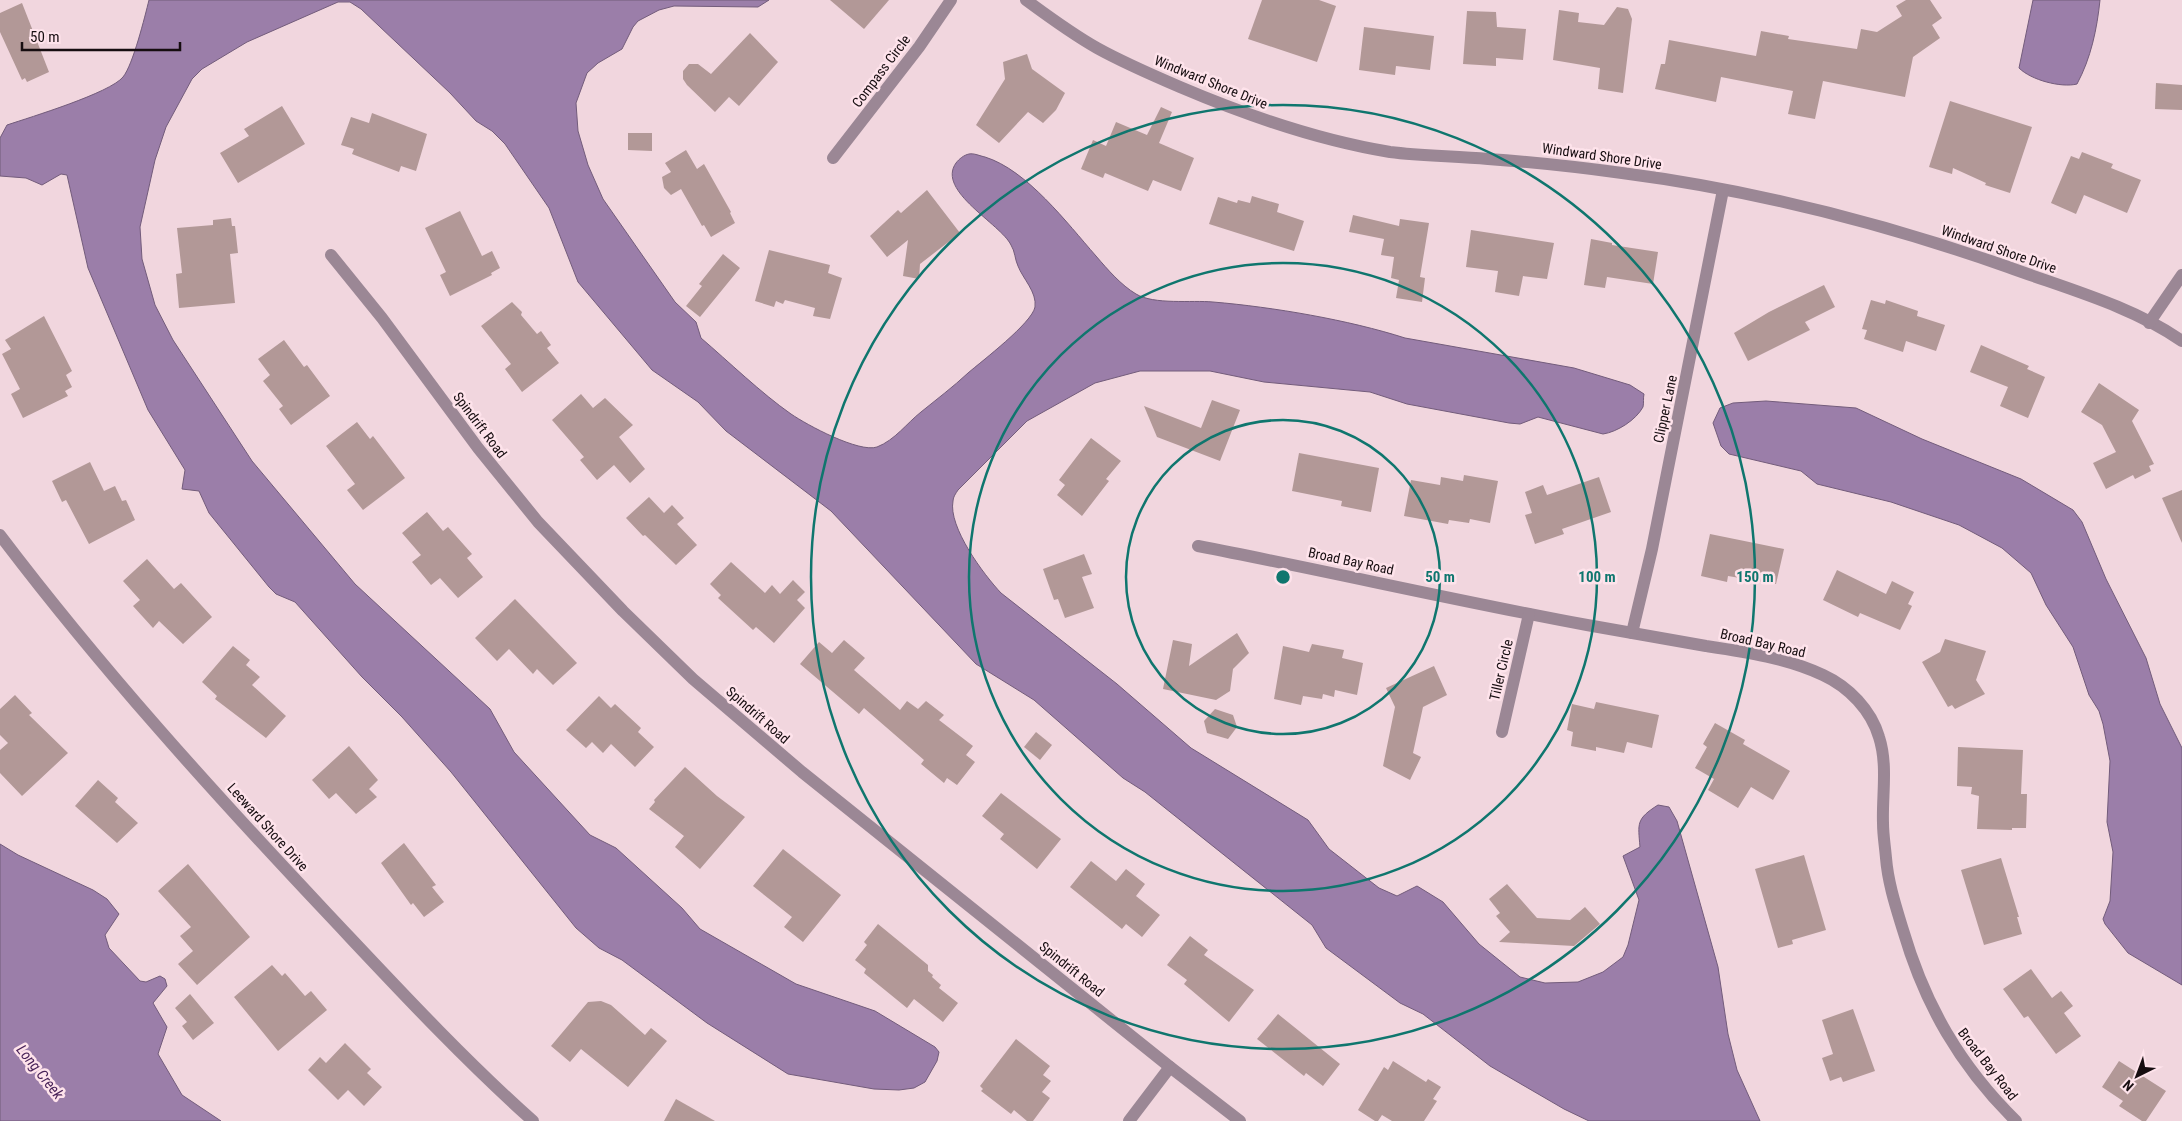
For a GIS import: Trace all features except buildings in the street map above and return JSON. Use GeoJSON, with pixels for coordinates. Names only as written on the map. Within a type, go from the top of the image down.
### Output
{"type":"FeatureCollection","features":[{"type":"Feature","properties":{"kind":"street","name":"Compass Circle"},"geometry":{"type":"LineString","coordinates":[[833,158],[919,46],[951,0]]}},
{"type":"Feature","properties":{"kind":"street","name":"Windward Shore Drive"},"geometry":{"type":"LineString","coordinates":[[1026,0],[1097,48],[1142,70],[1229,107],[1283,127],[1332,141],[1394,152],[1525,161],[1624,173],[1723,190],[1896,230],[1962,251],[2102,301],[2150,322],[2182,341]]}},
{"type":"Feature","properties":{"kind":"street","name":"Clipper Lane"},"geometry":{"type":"LineString","coordinates":[[1632,633],[1652,550],[1723,190]]}},
{"type":"Feature","properties":{"kind":"street","name":"Spindrift Road"},"geometry":{"type":"LineString","coordinates":[[331,255],[382,318],[484,456],[538,522],[623,612],[693,679],[802,772],[1240,1121]]}},
{"type":"Feature","properties":{"kind":"street"},"geometry":{"type":"LineString","coordinates":[[2150,322],[2182,275]]}},
{"type":"Feature","properties":{"kind":"street","name":"Leeward Shore Drive"},"geometry":{"type":"LineString","coordinates":[[0,535],[34,580],[146,714],[262,845],[407,997],[506,1097],[533,1121]]}},
{"type":"Feature","properties":{"kind":"street","name":"Broad Bay Road"},"geometry":{"type":"LineString","coordinates":[[1198,546],[1529,614],[1753,654],[1824,675],[1846,689],[1871,718],[1880,738],[1884,760],[1883,825],[1886,863],[1894,901],[1910,954],[1929,1002],[1948,1037],[1970,1069],[2016,1121]]}},
{"type":"Feature","properties":{"kind":"street","name":"Tiller Circle"},"geometry":{"type":"LineString","coordinates":[[1502,732],[1529,614]]}},
{"type":"Feature","properties":{"kind":"street"},"geometry":{"type":"LineString","coordinates":[[1129,1121],[1170,1067]]}},
{"type":"Feature","properties":{"kind":"water"},"geometry":{"type":"Polygon","coordinates":[[[149,0],[769,0],[758,7],[674,6],[659,10],[638,21],[622,49],[598,63],[587,73],[576,103],[578,131],[588,165],[603,199],[675,302],[696,322],[701,338],[791,414],[820,431],[858,446],[877,447],[895,436],[916,416],[1006,342],[1032,314],[1035,307],[1034,296],[1020,271],[1011,245],[995,227],[972,207],[955,185],[952,174],[956,163],[963,156],[971,154],[985,157],[1001,164],[1031,185],[1115,277],[1130,290],[1144,297],[1163,301],[1236,304],[1310,315],[1360,325],[1405,338],[1574,368],[1630,385],[1644,394],[1643,407],[1631,421],[1620,428],[1603,434],[1538,417],[1520,424],[1509,423],[1407,404],[1370,392],[1264,382],[1210,371],[1140,371],[1095,383],[1027,421],[958,490],[953,500],[953,512],[956,524],[969,550],[1001,593],[1117,684],[1191,748],[1308,820],[1329,849],[1379,888],[1397,896],[1417,886],[1443,902],[1479,944],[1520,977],[1545,983],[1578,982],[1603,972],[1623,957],[1628,945],[1639,900],[1623,856],[1640,847],[1639,827],[1642,818],[1658,805],[1669,807],[1677,821],[1718,967],[1728,1034],[1737,1070],[1760,1121],[1589,1121],[1564,1109],[1490,1066],[1423,1014],[1400,1003],[1326,948],[1312,925],[1145,792],[1123,778],[1034,700],[976,664],[831,511],[726,431],[698,402],[652,370],[578,282],[549,208],[505,144],[492,131],[476,121],[450,93],[361,9],[350,2],[338,2],[247,42],[202,69],[192,79],[166,127],[155,160],[140,227],[142,259],[155,305],[173,340],[252,461],[355,584],[490,709],[514,752],[590,835],[616,848],[682,908],[700,929],[796,984],[875,1011],[935,1047],[939,1052],[937,1061],[925,1082],[914,1088],[899,1090],[874,1089],[788,1074],[707,1023],[622,960],[599,948],[576,928],[451,772],[402,717],[362,677],[295,602],[276,594],[269,587],[209,513],[199,491],[182,489],[185,470],[148,410],[88,268],[67,175],[61,174],[42,185],[26,178],[0,176],[0,138],[7,125],[87,97],[103,90],[123,77],[135,52],[149,0]]]}},
{"type":"Feature","properties":{"kind":"water"},"geometry":{"type":"Polygon","coordinates":[[[2033,0],[2100,0],[2093,43],[2077,84],[2063,85],[2046,82],[2031,76],[2019,68],[2033,0]]]}},
{"type":"Feature","properties":{"kind":"water"},"geometry":{"type":"Polygon","coordinates":[[[1766,401],[1856,408],[1922,439],[2021,479],[2073,510],[2082,522],[2106,579],[2146,658],[2160,704],[2182,748],[2182,985],[2128,953],[2103,919],[2110,901],[2113,852],[2107,822],[2110,761],[2103,724],[2099,711],[2089,695],[2073,647],[2046,605],[2031,573],[2002,548],[1959,525],[1891,502],[1817,484],[1801,471],[1729,454],[1721,446],[1713,423],[1720,408],[1733,403],[1766,401]]]}},
{"type":"Feature","properties":{"kind":"water","name":"Long Creek"},"geometry":{"type":"Polygon","coordinates":[[[0,844],[18,855],[93,890],[107,899],[119,914],[105,935],[109,948],[140,981],[146,982],[160,976],[165,979],[167,986],[153,1003],[167,1027],[158,1054],[182,1095],[221,1121],[0,1121],[0,844]]]}}]}
